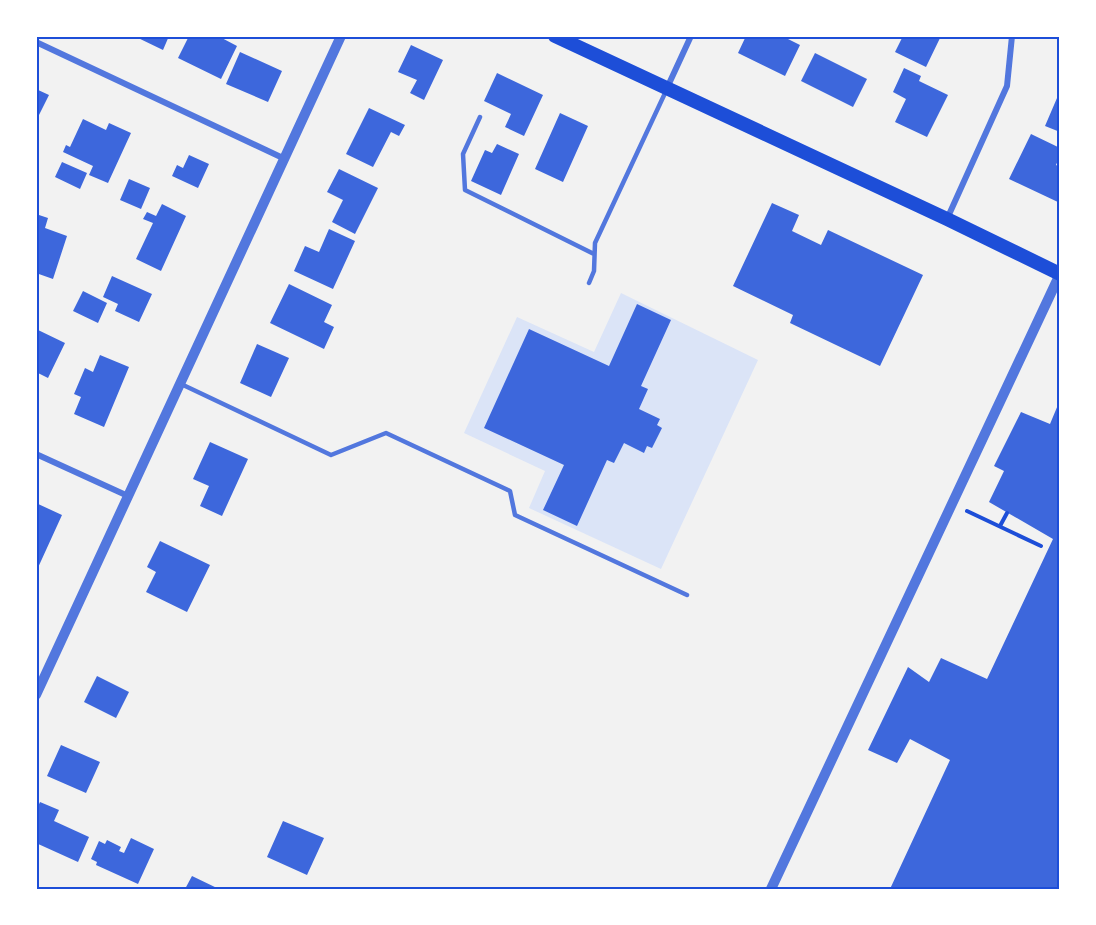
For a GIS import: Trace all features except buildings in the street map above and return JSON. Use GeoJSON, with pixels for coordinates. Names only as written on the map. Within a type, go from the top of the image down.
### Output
{"type":"FeatureCollection","features":[{"type":"Feature","properties":{"kind":"main road"},"geometry":{"type":"LineString","coordinates":[[555,36],[1060,274]]}},
{"type":"Feature","properties":{"kind":"street"},"geometry":{"type":"LineString","coordinates":[[37,689],[341,36]]}},
{"type":"Feature","properties":{"kind":"street"},"geometry":{"type":"LineString","coordinates":[[667,88],[691,36]]}},
{"type":"Feature","properties":{"kind":"street"},"geometry":{"type":"LineString","coordinates":[[947,219],[1007,86],[1012,36]]}},
{"type":"Feature","properties":{"kind":"street"},"geometry":{"type":"LineString","coordinates":[[36,42],[285,159]]}},
{"type":"Feature","properties":{"kind":"street"},"geometry":{"type":"LineString","coordinates":[[771,889],[1060,274]]}},
{"type":"Feature","properties":{"kind":"street"},"geometry":{"type":"LineString","coordinates":[[36,454],[128,496]]}},
{"type":"Feature","properties":{"kind":"lane"},"geometry":{"type":"LineString","coordinates":[[589,283],[594,272],[595,243],[667,88]]}},
{"type":"Feature","properties":{"kind":"lane"},"geometry":{"type":"LineString","coordinates":[[480,117],[463,154],[465,190],[594,254]]}},
{"type":"Feature","properties":{"kind":"lane"},"geometry":{"type":"LineString","coordinates":[[180,384],[331,455],[386,433],[510,491],[515,515],[687,595]]}},
{"type":"Feature","properties":{"kind":"path"},"geometry":{"type":"LineString","coordinates":[[967,511],[1041,546]]}},
{"type":"Feature","properties":{"kind":"path"},"geometry":{"type":"LineString","coordinates":[[1000,526],[1007,513]]}},
{"type":"Feature","properties":{"kind":"shaded area"},"geometry":{"type":"Polygon","coordinates":[[[621,293],[758,360],[661,569],[529,508],[545,471],[464,433],[517,317],[594,352],[621,293]]]}}]}
